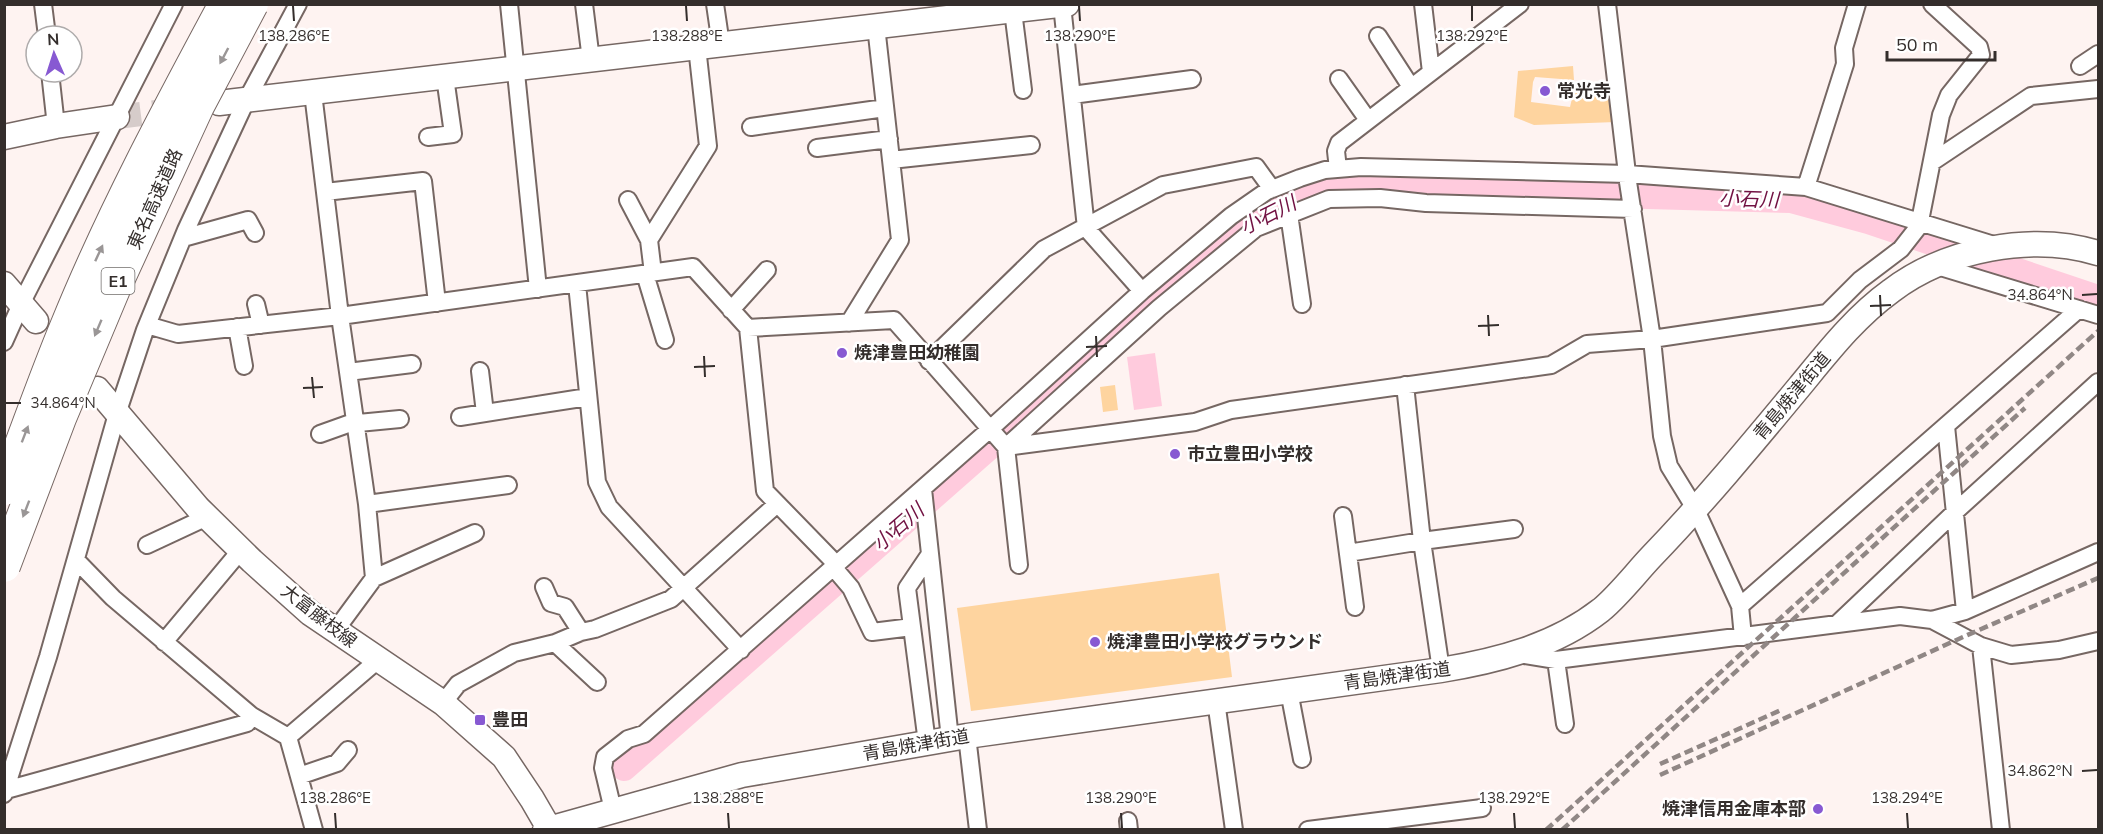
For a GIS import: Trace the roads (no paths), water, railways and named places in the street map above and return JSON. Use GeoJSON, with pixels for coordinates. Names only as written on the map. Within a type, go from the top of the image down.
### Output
{"type":"FeatureCollection","features":[{"type":"Feature","properties":{"kind":"highway","name":"東名高速道路"},"geometry":{"type":"LineString","coordinates":[[4,489],[87,277],[174,99],[225,4]]}},
{"type":"Feature","properties":{"kind":"highway","name":"東名高速道路"},"geometry":{"type":"LineString","coordinates":[[4,566],[60,418],[119,279],[198,106],[252,4]]}},
{"type":"Feature","properties":{"kind":"main road"},"geometry":{"type":"LineString","coordinates":[[219,103],[721,45],[875,15],[1013,11],[1067,5]]}},
{"type":"Feature","properties":{"kind":"main road"},"geometry":{"type":"LineString","coordinates":[[4,136],[117,117]]}},
{"type":"Feature","properties":{"kind":"main road","name":"青島焼津街道"},"geometry":{"type":"LineString","coordinates":[[548,829],[742,775],[948,739],[1441,670],[1518,654],[1562,634],[1601,610],[1696,510],[1850,326],[1892,290],[1936,264],[1979,251],[2044,244],[2098,253]]}},
{"type":"Feature","properties":{"kind":"main road"},"geometry":{"type":"LineString","coordinates":[[4,284],[22,302],[36,321]]}},
{"type":"Feature","properties":{"kind":"main road","name":"大富藤枝線"},"geometry":{"type":"LineString","coordinates":[[98,389],[207,517],[310,613],[443,703],[504,757],[548,829]]}},
{"type":"Feature","properties":{"kind":"street"},"geometry":{"type":"LineString","coordinates":[[43,4],[45,24]]}},
{"type":"Feature","properties":{"kind":"street"},"geometry":{"type":"LineString","coordinates":[[4,342],[130,87],[174,4]]}},
{"type":"Feature","properties":{"kind":"street"},"geometry":{"type":"LineString","coordinates":[[5,792],[48,657],[117,414],[147,325],[183,238],[246,101],[298,4]]}},
{"type":"Feature","properties":{"kind":"street"},"geometry":{"type":"LineString","coordinates":[[509,4],[538,290]]}},
{"type":"Feature","properties":{"kind":"street"},"geometry":{"type":"LineString","coordinates":[[584,4],[591,60]]}},
{"type":"Feature","properties":{"kind":"street"},"geometry":{"type":"LineString","coordinates":[[715,4],[721,45]]}},
{"type":"Feature","properties":{"kind":"street"},"geometry":{"type":"LineString","coordinates":[[1423,4],[1431,72]]}},
{"type":"Feature","properties":{"kind":"street"},"geometry":{"type":"LineString","coordinates":[[1338,169],[1336,151],[1339,143],[1520,4]]}},
{"type":"Feature","properties":{"kind":"street"},"geometry":{"type":"LineString","coordinates":[[1607,4],[1628,178],[1652,339],[1662,436],[1669,466],[1696,510],[1740,606],[1743,637]]}},
{"type":"Feature","properties":{"kind":"street"},"geometry":{"type":"LineString","coordinates":[[1806,187],[1845,64],[1844,48],[1857,4]]}},
{"type":"Feature","properties":{"kind":"street"},"geometry":{"type":"LineString","coordinates":[[1006,447],[1195,422],[1231,410],[1551,365],[1587,344],[1652,339],[1827,313],[1860,280],[1902,249],[1920,223],[1941,115],[1949,95],[1981,55],[1979,47],[1932,4]]}},
{"type":"Feature","properties":{"kind":"street"},"geometry":{"type":"LineString","coordinates":[[1062,5],[1086,228],[1143,291]]}},
{"type":"Feature","properties":{"kind":"street"},"geometry":{"type":"LineString","coordinates":[[1013,11],[1023,90]]}},
{"type":"Feature","properties":{"kind":"street"},"geometry":{"type":"LineString","coordinates":[[849,323],[900,240],[875,15]]}},
{"type":"Feature","properties":{"kind":"street"},"geometry":{"type":"LineString","coordinates":[[1378,36],[1411,87]]}},
{"type":"Feature","properties":{"kind":"street"},"geometry":{"type":"LineString","coordinates":[[649,240],[708,146],[697,47]]}},
{"type":"Feature","properties":{"kind":"street"},"geometry":{"type":"LineString","coordinates":[[2080,66],[2098,54]]}},
{"type":"Feature","properties":{"kind":"street"},"geometry":{"type":"LineString","coordinates":[[428,137],[453,134],[445,77]]}},
{"type":"Feature","properties":{"kind":"street"},"geometry":{"type":"LineString","coordinates":[[1072,95],[1192,79]]}},
{"type":"Feature","properties":{"kind":"street"},"geometry":{"type":"LineString","coordinates":[[1339,79],[1368,120]]}},
{"type":"Feature","properties":{"kind":"street"},"geometry":{"type":"LineString","coordinates":[[51,84],[56,126]]}},
{"type":"Feature","properties":{"kind":"street"},"geometry":{"type":"LineString","coordinates":[[1932,162],[2031,96],[2098,89]]}},
{"type":"Feature","properties":{"kind":"street"},"geometry":{"type":"LineString","coordinates":[[313,93],[340,316],[368,504],[375,578]]}},
{"type":"Feature","properties":{"kind":"street"},"geometry":{"type":"LineString","coordinates":[[751,127],[885,108]]}},
{"type":"Feature","properties":{"kind":"street"},"geometry":{"type":"LineString","coordinates":[[817,148],[889,139]]}},
{"type":"Feature","properties":{"kind":"street"},"geometry":{"type":"LineString","coordinates":[[891,160],[1031,145]]}},
{"type":"Feature","properties":{"kind":"street"},"geometry":{"type":"LineString","coordinates":[[929,361],[1044,249],[1163,185],[1256,167],[1272,189]]}},
{"type":"Feature","properties":{"kind":"street"},"geometry":{"type":"LineString","coordinates":[[613,810],[603,768],[605,757],[628,739],[644,734],[923,489],[1143,291],[1231,216],[1272,189],[1326,170],[1361,167],[1806,187],[2000,248]]}},
{"type":"Feature","properties":{"kind":"street"},"geometry":{"type":"LineString","coordinates":[[325,192],[423,181],[437,303]]}},
{"type":"Feature","properties":{"kind":"street"},"geometry":{"type":"LineString","coordinates":[[1006,447],[1159,308],[1233,245],[1256,228],[1289,214],[1329,199],[1380,198],[1426,203],[1633,209]]}},
{"type":"Feature","properties":{"kind":"street"},"geometry":{"type":"LineString","coordinates":[[628,200],[649,240],[649,274],[665,340]]}},
{"type":"Feature","properties":{"kind":"street"},"geometry":{"type":"LineString","coordinates":[[1289,214],[1302,304]]}},
{"type":"Feature","properties":{"kind":"street"},"geometry":{"type":"LineString","coordinates":[[183,238],[248,220],[255,233]]}},
{"type":"Feature","properties":{"kind":"street"},"geometry":{"type":"LineString","coordinates":[[1936,264],[2098,315]]}},
{"type":"Feature","properties":{"kind":"street"},"geometry":{"type":"LineString","coordinates":[[147,325],[178,334],[340,316],[693,267],[748,328],[765,491],[835,566],[851,588],[872,632],[912,627]]}},
{"type":"Feature","properties":{"kind":"street"},"geometry":{"type":"LineString","coordinates":[[731,310],[767,270]]}},
{"type":"Feature","properties":{"kind":"street"},"geometry":{"type":"LineString","coordinates":[[577,284],[597,482],[609,507],[741,650]]}},
{"type":"Feature","properties":{"kind":"street"},"geometry":{"type":"LineString","coordinates":[[256,304],[261,325]]}},
{"type":"Feature","properties":{"kind":"street"},"geometry":{"type":"LineString","coordinates":[[1740,606],[2079,309]]}},
{"type":"Feature","properties":{"kind":"street"},"geometry":{"type":"LineString","coordinates":[[748,328],[894,320],[1006,447],[1018,565]]}},
{"type":"Feature","properties":{"kind":"street"},"geometry":{"type":"LineString","coordinates":[[237,327],[244,366]]}},
{"type":"Feature","properties":{"kind":"street"},"geometry":{"type":"LineString","coordinates":[[348,372],[412,364]]}},
{"type":"Feature","properties":{"kind":"street"},"geometry":{"type":"LineString","coordinates":[[480,371],[486,413]]}},
{"type":"Feature","properties":{"kind":"street"},"geometry":{"type":"LineString","coordinates":[[1837,624],[1956,511],[2098,382]]}},
{"type":"Feature","properties":{"kind":"street"},"geometry":{"type":"LineString","coordinates":[[1405,385],[1422,541],[1441,670]]}},
{"type":"Feature","properties":{"kind":"street"},"geometry":{"type":"LineString","coordinates":[[460,417],[588,397]]}},
{"type":"Feature","properties":{"kind":"street"},"geometry":{"type":"LineString","coordinates":[[320,434],[348,424],[400,419]]}},
{"type":"Feature","properties":{"kind":"street"},"geometry":{"type":"LineString","coordinates":[[1946,426],[1965,611]]}},
{"type":"Feature","properties":{"kind":"street"},"geometry":{"type":"LineString","coordinates":[[368,504],[508,485]]}},
{"type":"Feature","properties":{"kind":"street"},"geometry":{"type":"LineString","coordinates":[[923,489],[948,739]]}},
{"type":"Feature","properties":{"kind":"street"},"geometry":{"type":"LineString","coordinates":[[443,703],[458,684],[514,653],[555,643],[595,629],[671,598],[777,504]]}},
{"type":"Feature","properties":{"kind":"street"},"geometry":{"type":"LineString","coordinates":[[1343,516],[1355,607]]}},
{"type":"Feature","properties":{"kind":"street"},"geometry":{"type":"LineString","coordinates":[[147,545],[207,517]]}},
{"type":"Feature","properties":{"kind":"street"},"geometry":{"type":"LineString","coordinates":[[1348,553],[1514,529]]}},
{"type":"Feature","properties":{"kind":"street"},"geometry":{"type":"LineString","coordinates":[[335,631],[375,578],[475,533]]}},
{"type":"Feature","properties":{"kind":"street"},"geometry":{"type":"LineString","coordinates":[[165,642],[241,550]]}},
{"type":"Feature","properties":{"kind":"street"},"geometry":{"type":"LineString","coordinates":[[1932,620],[1965,611],[2098,552]]}},
{"type":"Feature","properties":{"kind":"street"},"geometry":{"type":"LineString","coordinates":[[930,554],[907,588],[912,627],[978,830]]}},
{"type":"Feature","properties":{"kind":"street"},"geometry":{"type":"LineString","coordinates":[[75,560],[113,598],[252,716],[288,737],[314,830]]}},
{"type":"Feature","properties":{"kind":"street"},"geometry":{"type":"LineString","coordinates":[[543,587],[551,603],[565,607],[581,632]]}},
{"type":"Feature","properties":{"kind":"street"},"geometry":{"type":"LineString","coordinates":[[1518,654],[1556,660],[1900,616],[1932,620],[1981,646],[2011,655],[2059,650],[2098,641]]}},
{"type":"Feature","properties":{"kind":"street"},"geometry":{"type":"LineString","coordinates":[[555,643],[597,682]]}},
{"type":"Feature","properties":{"kind":"street"},"geometry":{"type":"LineString","coordinates":[[1981,646],[2001,830]]}},
{"type":"Feature","properties":{"kind":"street"},"geometry":{"type":"LineString","coordinates":[[288,737],[378,660]]}},
{"type":"Feature","properties":{"kind":"street"},"geometry":{"type":"LineString","coordinates":[[1556,660],[1565,723]]}},
{"type":"Feature","properties":{"kind":"street"},"geometry":{"type":"LineString","coordinates":[[1289,691],[1302,759]]}},
{"type":"Feature","properties":{"kind":"street"},"geometry":{"type":"LineString","coordinates":[[1216,701],[1234,830]]}},
{"type":"Feature","properties":{"kind":"street"},"geometry":{"type":"LineString","coordinates":[[5,792],[246,723],[252,716]]}},
{"type":"Feature","properties":{"kind":"street"},"geometry":{"type":"LineString","coordinates":[[299,776],[338,763],[348,750]]}},
{"type":"Feature","properties":{"kind":"street"},"geometry":{"type":"LineString","coordinates":[[1308,830],[1482,808]]}},
{"type":"Feature","properties":{"kind":"waterway","name":"小石川"},"geometry":{"type":"LineString","coordinates":[[624,768],[1242,225],[1277,206],[1320,191],[1363,188],[1791,200],[1868,221],[2098,298]]}},
{"type":"Feature","properties":{"kind":"tunnel"},"geometry":{"type":"LineString","coordinates":[[117,117],[180,109]]}},
{"type":"Feature","properties":{"kind":"railway"},"geometry":{"type":"LineString","coordinates":[[1546,830],[2098,331]]}},
{"type":"Feature","properties":{"kind":"railway"},"geometry":{"type":"LineString","coordinates":[[1562,830],[2025,408]]}},
{"type":"Feature","properties":{"kind":"railway"},"geometry":{"type":"LineString","coordinates":[[1660,775],[2098,578]]}},
{"type":"Feature","properties":{"kind":"railway"},"geometry":{"type":"LineString","coordinates":[[1660,764],[1781,710]]}},
{"type":"Feature","properties":{"kind":"place","name":"常光寺"},"geometry":{"type":"Point","coordinates":[1545,91]}},
{"type":"Feature","properties":{"kind":"place","name":"焼津豊田幼稚園"},"geometry":{"type":"Point","coordinates":[842,353]}},
{"type":"Feature","properties":{"kind":"place","name":"市立豊田小学校"},"geometry":{"type":"Point","coordinates":[1175,454]}},
{"type":"Feature","properties":{"kind":"place","name":"焼津豊田小学校グラウンド"},"geometry":{"type":"Point","coordinates":[1095,642]}},
{"type":"Feature","properties":{"kind":"place","name":"豊田"},"geometry":{"type":"Point","coordinates":[480,720]}},
{"type":"Feature","properties":{"kind":"place","name":"焼津信用金庫本部"},"geometry":{"type":"Point","coordinates":[1818,809]}}]}
